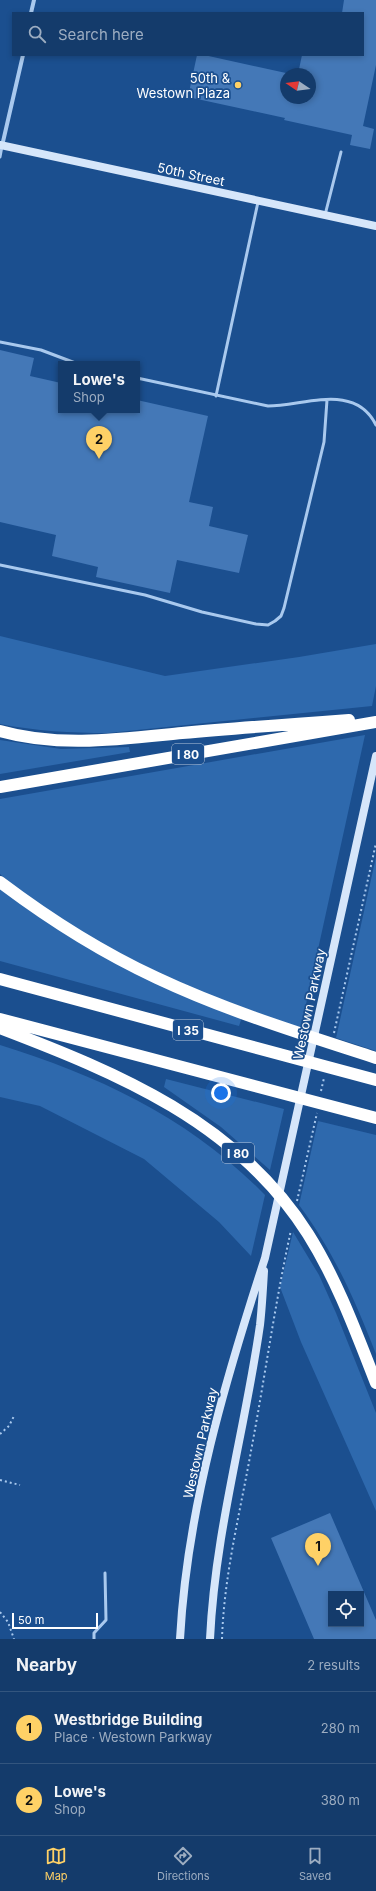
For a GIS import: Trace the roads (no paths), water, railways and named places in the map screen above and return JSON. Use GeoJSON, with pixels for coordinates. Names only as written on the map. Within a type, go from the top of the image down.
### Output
{"type":"FeatureCollection","features":[{"type":"Feature","properties":{"kind":"highway"},"geometry":{"type":"LineString","coordinates":[[0,731],[13,735],[56,740],[98,741],[282,724],[376,718]]}},
{"type":"Feature","properties":{"kind":"highway","name":"I 80"},"geometry":{"type":"LineString","coordinates":[[0,787],[376,722]]}},
{"type":"Feature","properties":{"kind":"highway"},"geometry":{"type":"LineString","coordinates":[[0,882],[32,906],[77,936],[157,978],[240,1012],[376,1058]]}},
{"type":"Feature","properties":{"kind":"highway","name":"I 35"},"geometry":{"type":"LineString","coordinates":[[0,979],[376,1080]]}},
{"type":"Feature","properties":{"kind":"highway"},"geometry":{"type":"LineString","coordinates":[[0,1019],[376,1118]]}},
{"type":"Feature","properties":{"kind":"highway","name":"I 80"},"geometry":{"type":"LineString","coordinates":[[0,1028],[56,1049],[139,1087],[192,1118],[243,1157],[282,1198],[308,1234],[330,1272],[376,1383]]}},
{"type":"Feature","properties":{"kind":"street"},"geometry":{"type":"LineString","coordinates":[[31,12],[34,0]]}},
{"type":"Feature","properties":{"kind":"street"},"geometry":{"type":"LineString","coordinates":[[1,146],[23,56]]}},
{"type":"Feature","properties":{"kind":"street","name":"50th Street"},"geometry":{"type":"LineString","coordinates":[[1,146],[376,226]]}},
{"type":"Feature","properties":{"kind":"street","name":"Westown Parkway"},"geometry":{"type":"LineString","coordinates":[[180,1639],[187,1561],[200,1495],[221,1403],[265,1258],[376,756]]}},
{"type":"Feature","properties":{"kind":"street","name":"Westown Parkway"},"geometry":{"type":"LineString","coordinates":[[210,1639],[212,1597],[224,1518],[260,1324],[265,1258]]}},
{"type":"Feature","properties":{"kind":"lane"},"geometry":{"type":"LineString","coordinates":[[0,157],[1,146]]}},
{"type":"Feature","properties":{"kind":"lane"},"geometry":{"type":"LineString","coordinates":[[325,215],[340,152]]}},
{"type":"Feature","properties":{"kind":"lane"},"geometry":{"type":"LineString","coordinates":[[216,396],[259,201]]}},
{"type":"Feature","properties":{"kind":"lane"},"geometry":{"type":"LineString","coordinates":[[0,342],[41,350],[70,361]]}},
{"type":"Feature","properties":{"kind":"lane"},"geometry":{"type":"LineString","coordinates":[[140,379],[268,406],[284,406],[306,401],[344,400],[362,406],[372,415],[376,425]]}},
{"type":"Feature","properties":{"kind":"lane"},"geometry":{"type":"LineString","coordinates":[[0,564],[145,594],[202,612],[256,624],[268,625],[281,616],[284,608],[324,442],[327,400]]}},
{"type":"Feature","properties":{"kind":"lane"},"geometry":{"type":"LineString","coordinates":[[94,1639],[94,1633],[106,1620],[105,1573]]}},
{"type":"Feature","properties":{"kind":"place","name":"50th & Westown Plaza"},"geometry":{"type":"Point","coordinates":[238,85]}},
{"type":"Feature","properties":{"kind":"place","name":"Lowe's"},"geometry":{"type":"Point","coordinates":[99,459]}},
{"type":"Feature","properties":{"kind":"place","name":"Westbridge Building"},"geometry":{"type":"Point","coordinates":[318,1566]}}]}
